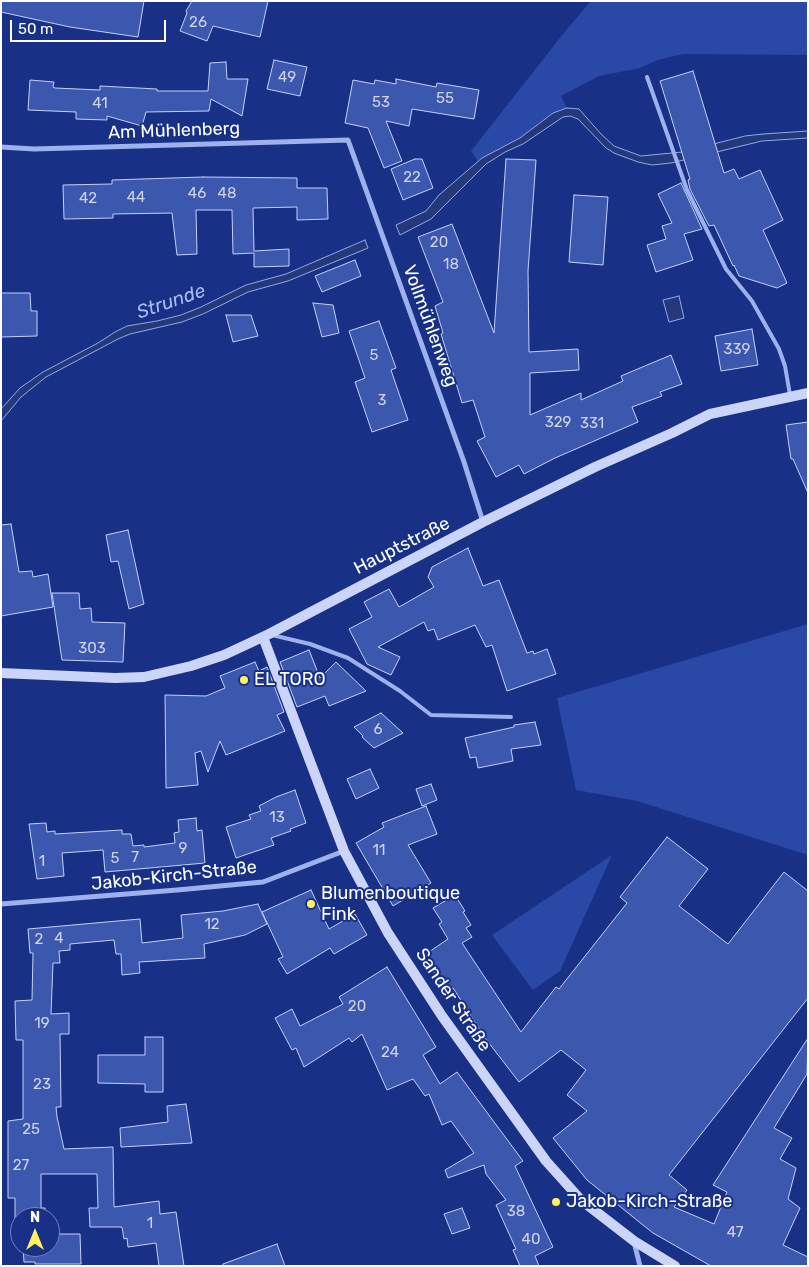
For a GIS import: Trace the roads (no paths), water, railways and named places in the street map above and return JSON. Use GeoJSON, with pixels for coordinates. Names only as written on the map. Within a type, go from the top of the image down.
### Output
{"type":"FeatureCollection","features":[{"type":"Feature","properties":{"kind":"main road","name":"Hauptstraße"},"geometry":{"type":"LineString","coordinates":[[1,673],[114,678],[144,677],[183,668],[224,655],[266,636],[483,522],[595,467],[710,414],[808,393]]}},
{"type":"Feature","properties":{"kind":"main road","name":"Sander Straße"},"geometry":{"type":"LineString","coordinates":[[266,636],[344,851],[388,933],[442,1016],[546,1161],[581,1200],[634,1240],[675,1266]]}},
{"type":"Feature","properties":{"kind":"street","name":"Am Mühlenberg"},"geometry":{"type":"LineString","coordinates":[[1,147],[34,149],[348,140]]}},
{"type":"Feature","properties":{"kind":"street","name":"Vollmühlenweg"},"geometry":{"type":"LineString","coordinates":[[348,140],[464,462],[483,522]]}},
{"type":"Feature","properties":{"kind":"street","name":"Jakob-Kirch-Straße"},"geometry":{"type":"LineString","coordinates":[[1,904],[263,882],[344,851]]}},
{"type":"Feature","properties":{"kind":"street"},"geometry":{"type":"LineString","coordinates":[[634,1240],[640,1266]]}},
{"type":"Feature","properties":{"kind":"lane"},"geometry":{"type":"LineString","coordinates":[[647,78],[687,190],[726,269],[752,301],[779,349],[785,366],[790,396]]}},
{"type":"Feature","properties":{"kind":"lane"},"geometry":{"type":"LineString","coordinates":[[266,636],[310,644],[348,658],[400,690],[431,715],[511,717]]}},
{"type":"Feature","properties":{"kind":"place","name":"EL TORO"},"geometry":{"type":"Point","coordinates":[244,680]}},
{"type":"Feature","properties":{"kind":"place","name":"Blumenboutique Fink"},"geometry":{"type":"Point","coordinates":[311,904]}},
{"type":"Feature","properties":{"kind":"place","name":"Jakob-Kirch-Straße"},"geometry":{"type":"Point","coordinates":[556,1202]}},
{"type":"Feature","properties":{"kind":"water label","name":"Strunde"},"geometry":{"type":"Point","coordinates":[171,302]}}]}
